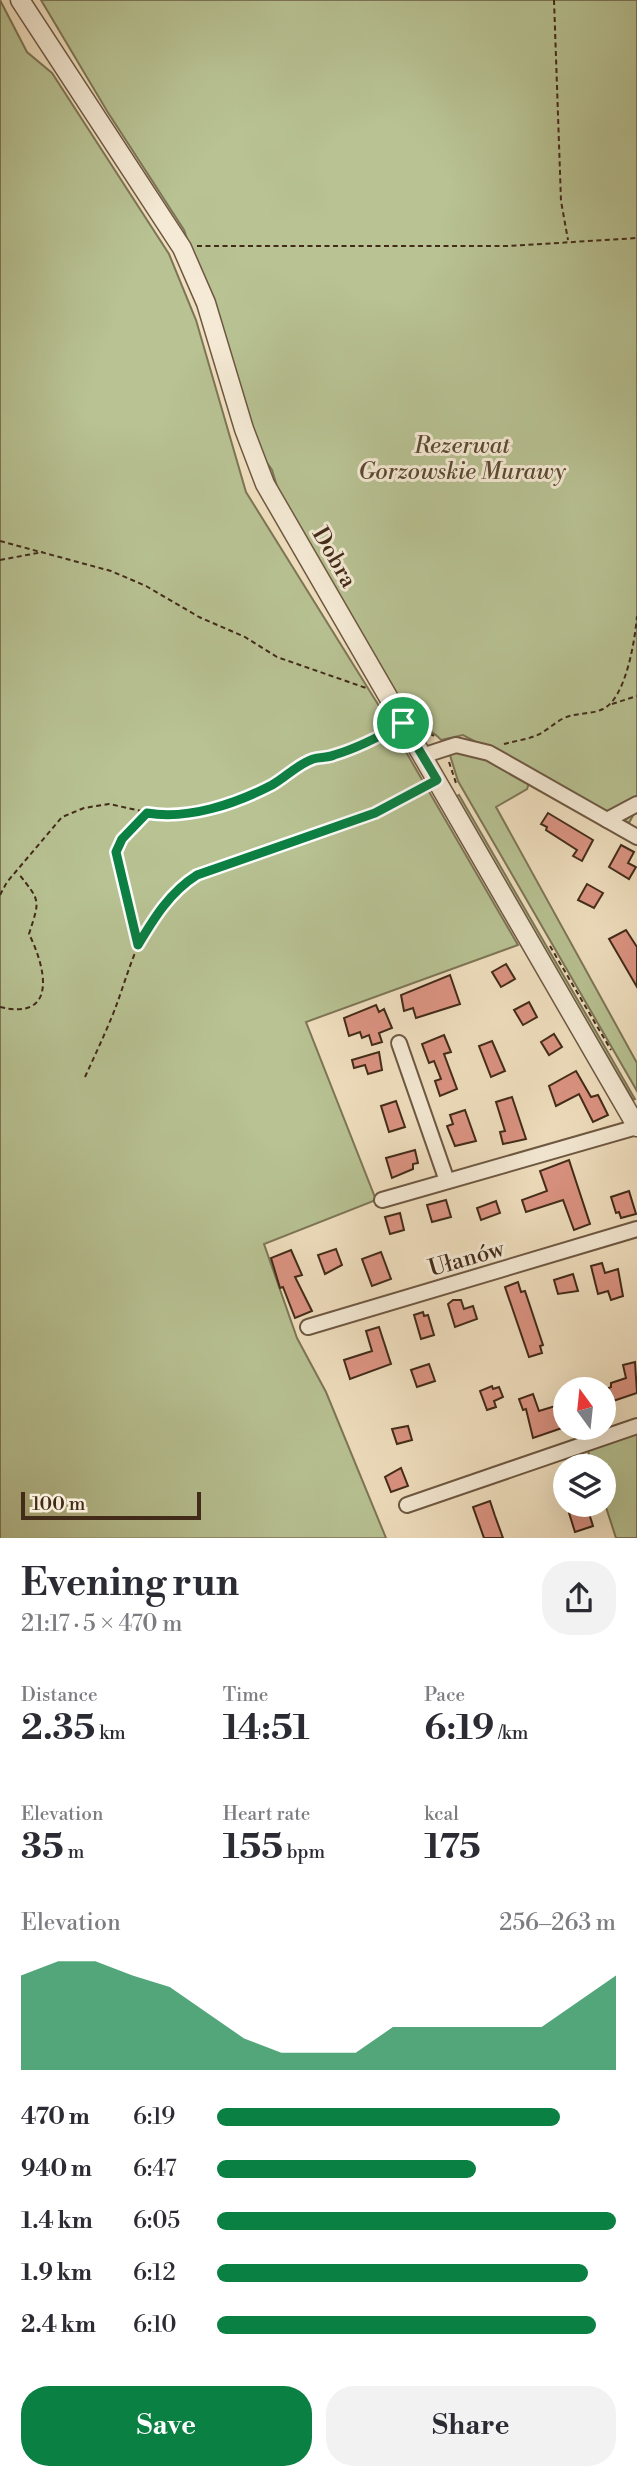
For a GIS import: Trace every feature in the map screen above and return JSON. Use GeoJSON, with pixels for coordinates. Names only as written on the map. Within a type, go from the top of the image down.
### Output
{"type":"FeatureCollection","features":[{"type":"Feature","properties":{"kind":"street","name":"Dobra"},"geometry":{"type":"LineString","coordinates":[[20,0],[182,248],[206,303],[244,429],[265,484],[637,1127]]}},
{"type":"Feature","properties":{"kind":"street"},"geometry":{"type":"LineString","coordinates":[[422,756],[443,747],[461,746],[489,754],[637,837]]}},
{"type":"Feature","properties":{"kind":"street"},"geometry":{"type":"LineString","coordinates":[[607,820],[637,804]]}},
{"type":"Feature","properties":{"kind":"street"},"geometry":{"type":"LineString","coordinates":[[398,1043],[447,1181]]}},
{"type":"Feature","properties":{"kind":"street"},"geometry":{"type":"LineString","coordinates":[[383,1200],[637,1127]]}},
{"type":"Feature","properties":{"kind":"street","name":"Ułanów"},"geometry":{"type":"LineString","coordinates":[[308,1327],[637,1229]]}},
{"type":"Feature","properties":{"kind":"street"},"geometry":{"type":"LineString","coordinates":[[407,1505],[637,1426]]}},
{"type":"Feature","properties":{"kind":"path"},"geometry":{"type":"LineString","coordinates":[[554,0],[561,201],[569,241]]}},
{"type":"Feature","properties":{"kind":"path"},"geometry":{"type":"LineString","coordinates":[[182,248],[509,246],[637,238]]}},
{"type":"Feature","properties":{"kind":"path"},"geometry":{"type":"LineString","coordinates":[[0,541],[111,571],[146,586],[199,617],[245,637],[277,657],[368,689]]}},
{"type":"Feature","properties":{"kind":"path"},"geometry":{"type":"LineString","coordinates":[[0,559],[44,551]]}},
{"type":"Feature","properties":{"kind":"path"},"geometry":{"type":"LineString","coordinates":[[611,704],[623,682],[636,632],[637,616]]}},
{"type":"Feature","properties":{"kind":"path"},"geometry":{"type":"LineString","coordinates":[[495,747],[537,736],[563,719],[585,712],[595,712],[637,696]]}},
{"type":"Feature","properties":{"kind":"path"},"geometry":{"type":"LineString","coordinates":[[0,895],[7,882],[62,817],[84,808],[109,804],[165,816],[187,815],[238,799],[273,784],[314,759],[355,747],[403,723]]}},
{"type":"Feature","properties":{"kind":"path"},"geometry":{"type":"LineString","coordinates":[[422,729],[435,737],[443,747],[458,786]]}},
{"type":"Feature","properties":{"kind":"path"},"geometry":{"type":"LineString","coordinates":[[85,1077],[113,1013],[138,945],[157,912],[184,883],[213,867],[268,852],[375,813],[437,780]]}},
{"type":"Feature","properties":{"kind":"path"},"geometry":{"type":"LineString","coordinates":[[138,945],[116,852],[122,839],[147,813]]}},
{"type":"Feature","properties":{"kind":"path"},"geometry":{"type":"LineString","coordinates":[[0,1007],[13,1010],[31,1008],[38,1001],[44,985],[40,956],[29,934],[38,903],[36,896],[17,872]]}},
{"type":"Feature","properties":{"kind":"path"},"geometry":{"type":"LineString","coordinates":[[547,940],[617,1060]]}},
{"type":"Feature","properties":{"kind":"green space"},"geometry":{"type":"Polygon","coordinates":[[[0,0],[27,52],[52,73],[169,254],[196,320],[246,492],[384,714],[518,945],[306,1022],[376,1200],[264,1244],[297,1338],[326,1392],[386,1538],[0,1538],[0,0]]]}},
{"type":"Feature","properties":{"kind":"green space","name":"Rezerwat Gorzowskie Murawy"},"geometry":{"type":"Polygon","coordinates":[[[41,0],[637,0],[637,808],[629,823],[463,735],[441,740],[419,723],[403,704],[279,493],[272,470],[260,453],[184,230],[107,111],[41,0]]]}},
{"type":"Feature","properties":{"kind":"green space"},"geometry":{"type":"Polygon","coordinates":[[[449,752],[475,754],[529,783],[527,789],[496,807],[637,1063],[637,1091],[458,781],[449,752]]]}},
{"type":"Feature","properties":{"kind":"green space"},"geometry":{"type":"Polygon","coordinates":[[[459,795],[635,1099],[633,1100],[454,798],[459,795]]]}},
{"type":"Feature","properties":{"kind":"green space"},"geometry":{"type":"Polygon","coordinates":[[[637,1433],[637,1538],[616,1538],[609,1517],[616,1517],[616,1454],[589,1454],[587,1448],[637,1433]]]}},
{"type":"Feature","properties":{"kind":"building"},"geometry":{"type":"Polygon","coordinates":[[[548,813],[593,840],[582,861],[573,856],[577,850],[541,824],[548,813]]]}},
{"type":"Feature","properties":{"kind":"building"},"geometry":{"type":"Polygon","coordinates":[[[621,845],[634,852],[628,863],[636,867],[629,879],[609,867],[621,845]]]}},
{"type":"Feature","properties":{"kind":"building"},"geometry":{"type":"Polygon","coordinates":[[[587,884],[603,893],[594,908],[578,900],[587,884]]]}},
{"type":"Feature","properties":{"kind":"building"},"geometry":{"type":"Polygon","coordinates":[[[626,930],[637,947],[637,987],[609,939],[626,930]]]}},
{"type":"Feature","properties":{"kind":"building"},"geometry":{"type":"Polygon","coordinates":[[[506,964],[515,979],[501,987],[492,972],[506,964]]]}},
{"type":"Feature","properties":{"kind":"building"},"geometry":{"type":"Polygon","coordinates":[[[450,975],[460,1004],[416,1018],[413,1008],[404,1011],[401,995],[450,975]]]}},
{"type":"Feature","properties":{"kind":"building"},"geometry":{"type":"Polygon","coordinates":[[[529,1002],[537,1017],[523,1025],[514,1010],[529,1002]]]}},
{"type":"Feature","properties":{"kind":"building"},"geometry":{"type":"Polygon","coordinates":[[[376,1005],[379,1012],[384,1009],[392,1028],[379,1033],[382,1042],[372,1045],[369,1035],[362,1038],[360,1032],[349,1036],[344,1018],[376,1005]]]}},
{"type":"Feature","properties":{"kind":"building"},"geometry":{"type":"Polygon","coordinates":[[[554,1034],[562,1047],[549,1055],[541,1042],[554,1034]]]}},
{"type":"Feature","properties":{"kind":"building"},"geometry":{"type":"Polygon","coordinates":[[[444,1035],[451,1052],[444,1054],[457,1089],[440,1096],[435,1081],[441,1079],[434,1061],[429,1063],[422,1044],[444,1035]]]}},
{"type":"Feature","properties":{"kind":"building"},"geometry":{"type":"Polygon","coordinates":[[[492,1041],[505,1071],[491,1077],[479,1046],[492,1041]]]}},
{"type":"Feature","properties":{"kind":"building"},"geometry":{"type":"Polygon","coordinates":[[[379,1052],[382,1070],[368,1074],[365,1065],[354,1068],[352,1060],[379,1052]]]}},
{"type":"Feature","properties":{"kind":"building"},"geometry":{"type":"Polygon","coordinates":[[[576,1071],[591,1097],[598,1095],[608,1115],[593,1122],[579,1094],[556,1106],[549,1086],[576,1071]]]}},
{"type":"Feature","properties":{"kind":"building"},"geometry":{"type":"Polygon","coordinates":[[[512,1097],[526,1139],[503,1144],[500,1132],[505,1131],[496,1102],[512,1097]]]}},
{"type":"Feature","properties":{"kind":"building"},"geometry":{"type":"Polygon","coordinates":[[[396,1101],[405,1127],[389,1132],[381,1106],[396,1101]]]}},
{"type":"Feature","properties":{"kind":"building"},"geometry":{"type":"Polygon","coordinates":[[[465,1110],[476,1141],[455,1146],[447,1126],[453,1124],[450,1115],[465,1110]]]}},
{"type":"Feature","properties":{"kind":"building"},"geometry":{"type":"Polygon","coordinates":[[[415,1150],[418,1163],[413,1164],[413,1169],[392,1178],[386,1158],[415,1150]]]}},
{"type":"Feature","properties":{"kind":"building"},"geometry":{"type":"Polygon","coordinates":[[[569,1160],[590,1224],[574,1230],[563,1200],[526,1212],[522,1200],[547,1191],[540,1171],[569,1160]]]}},
{"type":"Feature","properties":{"kind":"building"},"geometry":{"type":"Polygon","coordinates":[[[629,1191],[636,1214],[621,1218],[619,1212],[616,1213],[611,1197],[629,1191]]]}},
{"type":"Feature","properties":{"kind":"building"},"geometry":{"type":"Polygon","coordinates":[[[446,1200],[451,1217],[432,1222],[427,1205],[446,1200]]]}},
{"type":"Feature","properties":{"kind":"building"},"geometry":{"type":"Polygon","coordinates":[[[496,1201],[500,1213],[481,1220],[477,1208],[496,1201]]]}},
{"type":"Feature","properties":{"kind":"building"},"geometry":{"type":"Polygon","coordinates":[[[400,1213],[404,1230],[390,1234],[385,1217],[400,1213]]]}},
{"type":"Feature","properties":{"kind":"building"},"geometry":{"type":"Polygon","coordinates":[[[336,1249],[342,1265],[325,1274],[318,1255],[336,1249]]]}},
{"type":"Feature","properties":{"kind":"building"},"geometry":{"type":"Polygon","coordinates":[[[291,1250],[302,1275],[295,1277],[312,1311],[295,1318],[283,1287],[280,1288],[271,1258],[291,1250]]]}},
{"type":"Feature","properties":{"kind":"building"},"geometry":{"type":"Polygon","coordinates":[[[381,1252],[391,1279],[372,1286],[362,1259],[381,1252]]]}},
{"type":"Feature","properties":{"kind":"building"},"geometry":{"type":"Polygon","coordinates":[[[602,1263],[605,1273],[618,1269],[623,1296],[611,1300],[608,1291],[598,1294],[591,1266],[602,1263]]]}},
{"type":"Feature","properties":{"kind":"building"},"geometry":{"type":"Polygon","coordinates":[[[573,1274],[578,1291],[558,1294],[554,1280],[573,1274]]]}},
{"type":"Feature","properties":{"kind":"building"},"geometry":{"type":"Polygon","coordinates":[[[518,1282],[521,1292],[525,1291],[543,1345],[540,1346],[542,1353],[529,1357],[505,1287],[518,1282]]]}},
{"type":"Feature","properties":{"kind":"building"},"geometry":{"type":"Polygon","coordinates":[[[453,1300],[461,1300],[464,1309],[473,1306],[477,1319],[455,1327],[448,1304],[453,1300]]]}},
{"type":"Feature","properties":{"kind":"building"},"geometry":{"type":"Polygon","coordinates":[[[423,1312],[424,1316],[428,1315],[434,1335],[421,1339],[414,1315],[423,1312]]]}},
{"type":"Feature","properties":{"kind":"building"},"geometry":{"type":"Polygon","coordinates":[[[379,1327],[391,1364],[350,1379],[344,1360],[372,1351],[366,1331],[379,1327]]]}},
{"type":"Feature","properties":{"kind":"building"},"geometry":{"type":"Polygon","coordinates":[[[635,1362],[637,1393],[616,1400],[616,1381],[626,1378],[623,1365],[635,1362]]]}},
{"type":"Feature","properties":{"kind":"building"},"geometry":{"type":"Polygon","coordinates":[[[429,1364],[435,1381],[417,1387],[411,1370],[429,1364]]]}},
{"type":"Feature","properties":{"kind":"building"},"geometry":{"type":"Polygon","coordinates":[[[492,1386],[493,1389],[499,1387],[503,1397],[494,1401],[496,1407],[487,1410],[480,1391],[492,1386]]]}},
{"type":"Feature","properties":{"kind":"building"},"geometry":{"type":"Polygon","coordinates":[[[533,1394],[539,1411],[553,1407],[553,1431],[533,1438],[526,1409],[523,1410],[519,1399],[533,1394]]]}},
{"type":"Feature","properties":{"kind":"building"},"geometry":{"type":"Polygon","coordinates":[[[408,1426],[412,1440],[397,1444],[392,1429],[408,1426]]]}},
{"type":"Feature","properties":{"kind":"building"},"geometry":{"type":"Polygon","coordinates":[[[401,1468],[408,1486],[391,1492],[385,1477],[401,1468]]]}},
{"type":"Feature","properties":{"kind":"building"},"geometry":{"type":"Polygon","coordinates":[[[490,1501],[503,1538],[484,1538],[473,1507],[490,1501]]]}},
{"type":"Feature","properties":{"kind":"building"},"geometry":{"type":"Polygon","coordinates":[[[570,1517],[590,1517],[593,1526],[575,1532],[570,1517]]]}},
{"type":"Feature","properties":{"kind":"route"},"geometry":{"type":"LineString","coordinates":[[403,723],[437,780],[375,813],[268,852],[213,867],[197,875],[184,883],[157,912],[138,945],[116,852],[122,839],[147,813],[187,815],[238,799],[273,784],[314,759],[325,758],[365,743],[403,723]]}}]}
